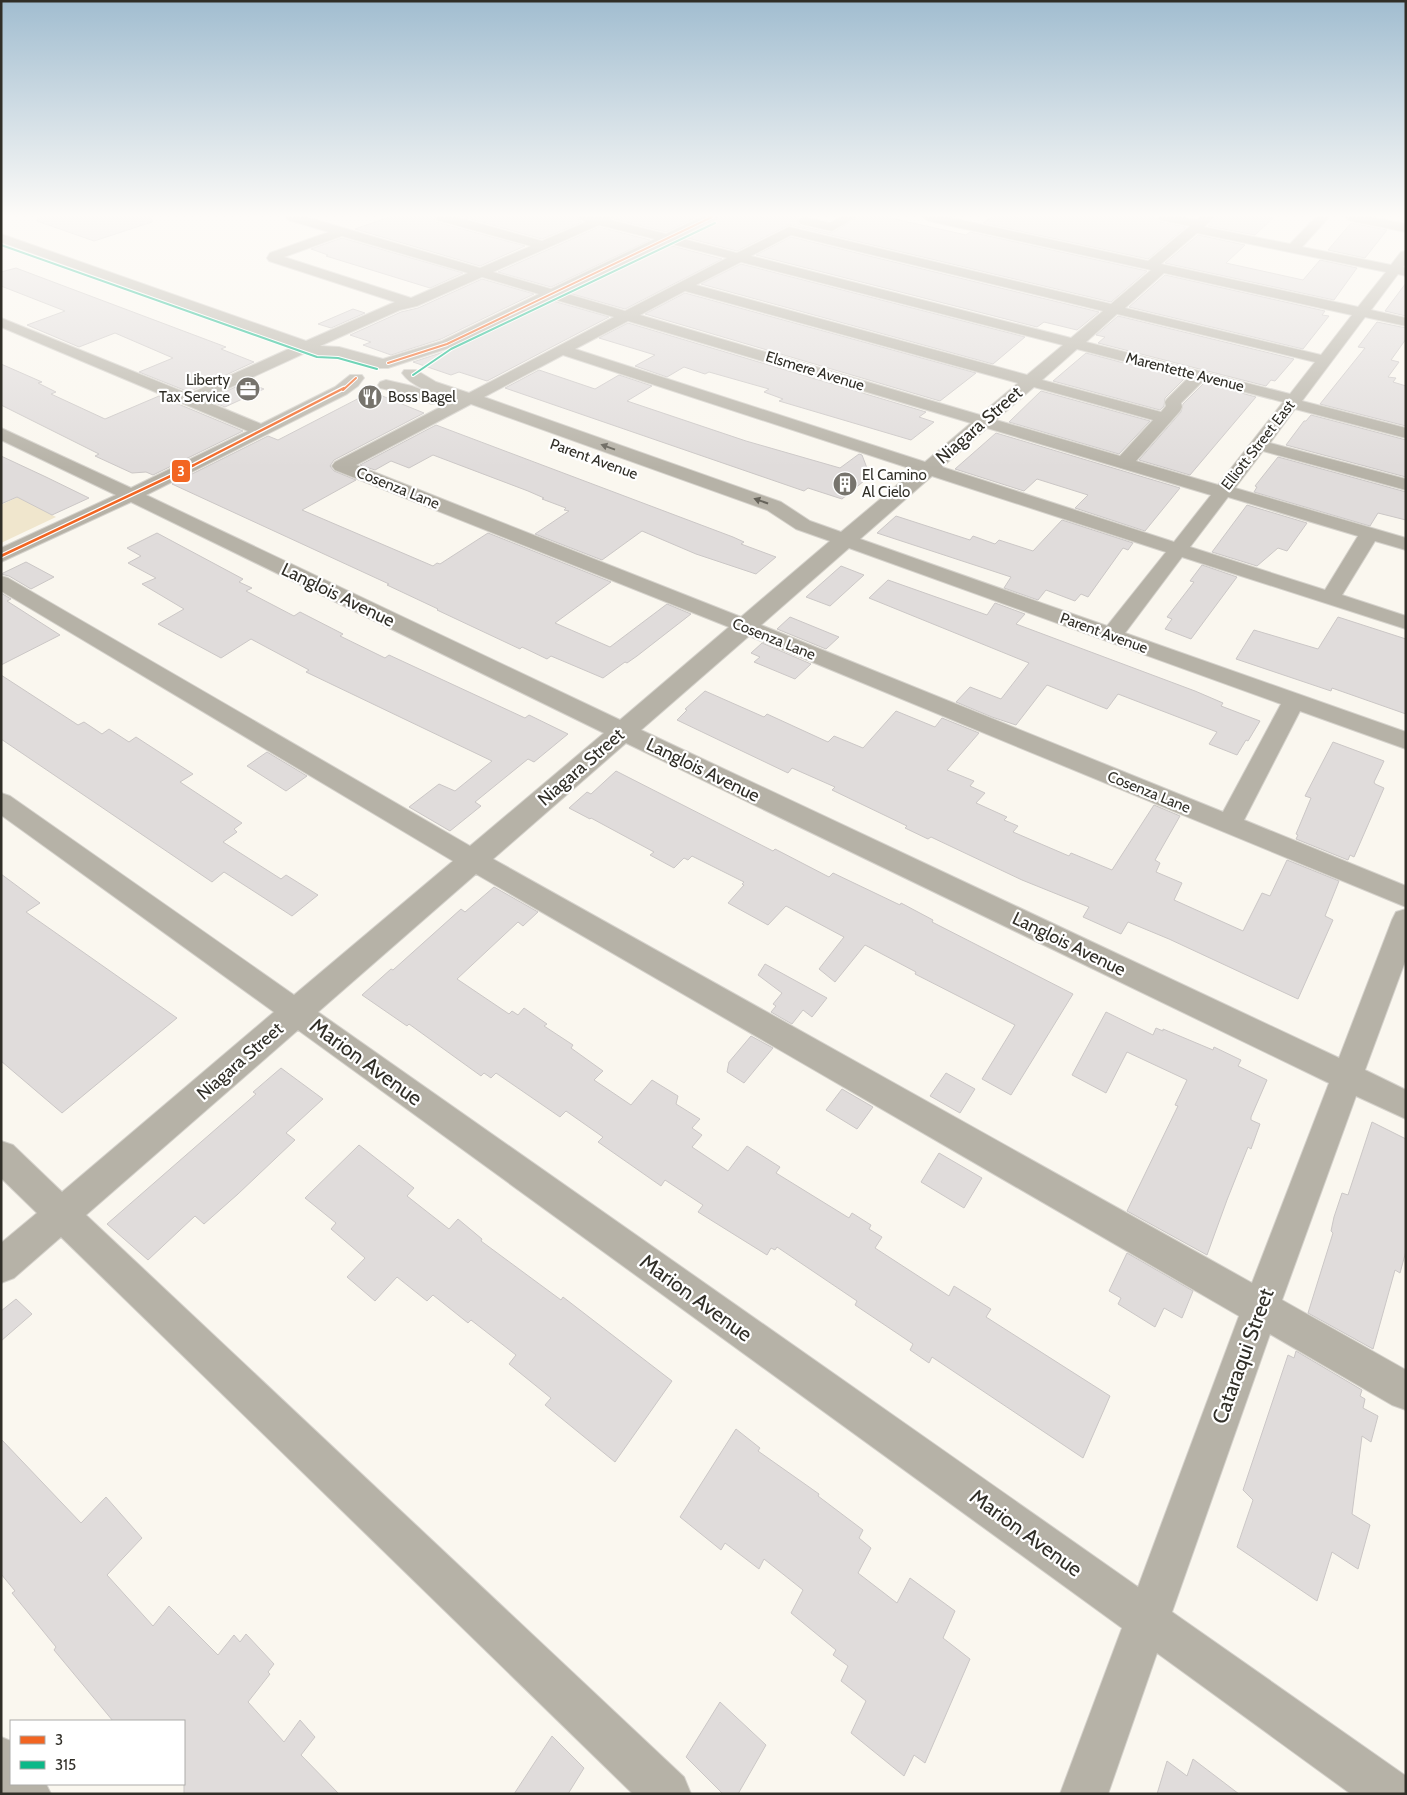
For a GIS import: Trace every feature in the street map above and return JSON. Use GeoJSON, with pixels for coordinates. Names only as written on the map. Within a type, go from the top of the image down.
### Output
{"type":"FeatureCollection","features":[{"type":"Feature","properties":{"kind":"street"},"geometry":{"type":"LineString","coordinates":[[178,301],[314,349],[339,352],[384,363]]}},
{"type":"Feature","properties":{"kind":"street"},"geometry":{"type":"LineString","coordinates":[[405,301],[412,303]]}},
{"type":"Feature","properties":{"kind":"street"},"geometry":{"type":"LineString","coordinates":[[189,400],[314,349],[396,306],[417,301]]}},
{"type":"Feature","properties":{"kind":"street"},"geometry":{"type":"LineString","coordinates":[[263,431],[321,399],[346,388],[352,384],[356,376],[367,366],[384,363],[447,344],[538,301]]}},
{"type":"Feature","properties":{"kind":"street","name":"Elsmere Avenue"},"geometry":{"type":"LineString","coordinates":[[575,301],[1406,544]]}},
{"type":"Feature","properties":{"kind":"street","name":"Cosenza Lane"},"geometry":{"type":"LineString","coordinates":[[655,301],[342,466],[745,626],[1406,897]]}},
{"type":"Feature","properties":{"kind":"street"},"geometry":{"type":"LineString","coordinates":[[737,301],[1164,418]]}},
{"type":"Feature","properties":{"kind":"street","name":"Marentette Avenue"},"geometry":{"type":"LineString","coordinates":[[907,301],[1199,376],[1406,433]]}},
{"type":"Feature","properties":{"kind":"street","name":"Cosenza Lane"},"geometry":{"type":"LineString","coordinates":[[1076,301],[1324,360]]}},
{"type":"Feature","properties":{"kind":"street","name":"Niagara Street"},"geometry":{"type":"LineString","coordinates":[[1,1266],[1122,301]]}},
{"type":"Feature","properties":{"kind":"street"},"geometry":{"type":"LineString","coordinates":[[1306,301],[1406,322]]}},
{"type":"Feature","properties":{"kind":"street","name":"Elliott Street East"},"geometry":{"type":"LineString","coordinates":[[1111,636],[1324,360],[1372,301]]}},
{"type":"Feature","properties":{"kind":"street"},"geometry":{"type":"LineString","coordinates":[[1,322],[263,431]]}},
{"type":"Feature","properties":{"kind":"street"},"geometry":{"type":"LineString","coordinates":[[1,556],[263,431],[355,392],[403,380],[418,362],[443,349],[447,344]]}},
{"type":"Feature","properties":{"kind":"street"},"geometry":{"type":"LineString","coordinates":[[314,349],[356,376]]}},
{"type":"Feature","properties":{"kind":"street"},"geometry":{"type":"LineString","coordinates":[[562,350],[1406,623]]}},
{"type":"Feature","properties":{"kind":"street","name":"Parent Avenue"},"geometry":{"type":"LineString","coordinates":[[384,363],[404,366],[423,383],[774,506],[803,525]]}},
{"type":"Feature","properties":{"kind":"street","name":"Parent Avenue"},"geometry":{"type":"LineString","coordinates":[[356,376],[364,384],[406,389],[686,493]]}},
{"type":"Feature","properties":{"kind":"street"},"geometry":{"type":"LineString","coordinates":[[1124,462],[1174,407],[1174,402],[1199,376]]}},
{"type":"Feature","properties":{"kind":"street"},"geometry":{"type":"LineString","coordinates":[[518,431],[535,421]]}},
{"type":"Feature","properties":{"kind":"street","name":"Langlois Avenue"},"geometry":{"type":"LineString","coordinates":[[1,433],[1406,1105]]}},
{"type":"Feature","properties":{"kind":"street"},"geometry":{"type":"LineString","coordinates":[[1259,445],[1406,485]]}},
{"type":"Feature","properties":{"kind":"street"},"geometry":{"type":"LineString","coordinates":[[642,476],[659,465]]}},
{"type":"Feature","properties":{"kind":"street","name":"Parent Avenue"},"geometry":{"type":"LineString","coordinates":[[757,519],[803,525],[1406,741]]}},
{"type":"Feature","properties":{"kind":"street"},"geometry":{"type":"LineString","coordinates":[[1330,598],[1370,533]]}},
{"type":"Feature","properties":{"kind":"street"},"geometry":{"type":"LineString","coordinates":[[1,582],[473,860],[1406,1391]]}},
{"type":"Feature","properties":{"kind":"street"},"geometry":{"type":"LineString","coordinates":[[1229,825],[1294,701]]}},
{"type":"Feature","properties":{"kind":"street","name":"Marion Avenue"},"geometry":{"type":"LineString","coordinates":[[1,802],[1391,1794]]}},
{"type":"Feature","properties":{"kind":"street","name":"Cataraqui Street"},"geometry":{"type":"LineString","coordinates":[[1084,1794],[1260,1309],[1406,920]]}},
{"type":"Feature","properties":{"kind":"street"},"geometry":{"type":"LineString","coordinates":[[1,1156],[667,1794]]}},
{"type":"Feature","properties":{"kind":"street"},"geometry":{"type":"LineString","coordinates":[[1,1760],[10,1772]]}},
{"type":"Feature","properties":{"kind":"shaded area"},"geometry":{"type":"Polygon","coordinates":[[[18,497],[56,517],[1,543],[1,505],[18,497]]]}},
{"type":"Feature","properties":{"kind":"building"},"geometry":{"type":"Polygon","coordinates":[[[39,301],[103,301],[226,347],[221,349],[254,362],[189,392],[139,372],[173,358],[115,333],[79,347],[27,325],[65,311],[39,301]]]}},
{"type":"Feature","properties":{"kind":"building"},"geometry":{"type":"Polygon","coordinates":[[[434,301],[520,301],[441,339],[391,355],[363,345],[371,342],[350,335],[401,312],[418,308],[434,301]]]}},
{"type":"Feature","properties":{"kind":"building"},"geometry":{"type":"Polygon","coordinates":[[[553,301],[609,317],[487,381],[459,372],[451,375],[413,362],[453,349],[553,301]]]}},
{"type":"Feature","properties":{"kind":"building"},"geometry":{"type":"Polygon","coordinates":[[[596,301],[641,301],[625,309],[596,301]]]}},
{"type":"Feature","properties":{"kind":"building"},"geometry":{"type":"Polygon","coordinates":[[[670,301],[713,301],[976,373],[940,401],[645,314],[670,301]]]}},
{"type":"Feature","properties":{"kind":"building"},"geometry":{"type":"Polygon","coordinates":[[[762,301],[884,301],[1025,337],[993,364],[762,301]]]}},
{"type":"Feature","properties":{"kind":"building"},"geometry":{"type":"Polygon","coordinates":[[[935,301],[1053,301],[1099,312],[1077,330],[1044,322],[1037,327],[935,301]]]}},
{"type":"Feature","properties":{"kind":"building"},"geometry":{"type":"Polygon","coordinates":[[[1136,301],[1280,301],[1325,311],[1322,315],[1329,316],[1303,349],[1129,307],[1136,301]]]}},
{"type":"Feature","properties":{"kind":"building"},"geometry":{"type":"Polygon","coordinates":[[[1393,301],[1406,301],[1406,316],[1385,311],[1393,301]]]}},
{"type":"Feature","properties":{"kind":"building"},"geometry":{"type":"Polygon","coordinates":[[[353,309],[365,313],[331,328],[318,324],[353,309]]]}},
{"type":"Feature","properties":{"kind":"building"},"geometry":{"type":"Polygon","coordinates":[[[1118,316],[1294,359],[1275,381],[1271,380],[1266,386],[1098,343],[1105,337],[1096,335],[1118,316]]]}},
{"type":"Feature","properties":{"kind":"building"},"geometry":{"type":"Polygon","coordinates":[[[1377,322],[1406,328],[1406,339],[1391,360],[1399,362],[1388,377],[1396,378],[1393,382],[1406,386],[1406,426],[1320,404],[1365,348],[1358,347],[1377,322]]]}},
{"type":"Feature","properties":{"kind":"building"},"geometry":{"type":"Polygon","coordinates":[[[628,323],[926,412],[919,417],[934,422],[911,440],[779,401],[783,399],[764,392],[769,389],[709,372],[705,374],[684,367],[667,377],[635,366],[655,355],[599,338],[628,323]]]}},
{"type":"Feature","properties":{"kind":"building"},"geometry":{"type":"Polygon","coordinates":[[[1086,353],[1184,379],[1165,398],[1164,406],[1160,410],[1053,381],[1086,353]]]}},
{"type":"Feature","properties":{"kind":"building"},"geometry":{"type":"Polygon","coordinates":[[[1,364],[42,382],[38,383],[56,392],[51,394],[105,419],[159,396],[243,431],[153,475],[146,472],[132,473],[95,456],[99,454],[1,405],[1,364]]]}},
{"type":"Feature","properties":{"kind":"building"},"geometry":{"type":"Polygon","coordinates":[[[539,370],[595,389],[619,375],[652,386],[627,401],[746,441],[840,468],[859,454],[862,455],[870,476],[842,499],[808,488],[804,491],[505,388],[539,370]]]}},
{"type":"Feature","properties":{"kind":"building"},"geometry":{"type":"Polygon","coordinates":[[[246,382],[264,389],[225,407],[208,400],[246,382]]]}},
{"type":"Feature","properties":{"kind":"building"},"geometry":{"type":"Polygon","coordinates":[[[1204,383],[1256,397],[1190,475],[1139,460],[1181,412],[1183,404],[1204,383]]]}},
{"type":"Feature","properties":{"kind":"building"},"geometry":{"type":"Polygon","coordinates":[[[1041,391],[1150,421],[1119,454],[1009,422],[1041,391]]]}},
{"type":"Feature","properties":{"kind":"building"},"geometry":{"type":"Polygon","coordinates":[[[369,393],[375,393],[424,413],[334,460],[330,466],[334,471],[356,480],[302,510],[433,566],[437,563],[440,564],[488,533],[611,582],[555,623],[610,647],[667,604],[691,614],[637,656],[603,678],[551,656],[547,659],[522,647],[520,649],[387,585],[389,584],[172,484],[268,436],[278,440],[369,393]]]}},
{"type":"Feature","properties":{"kind":"building"},"geometry":{"type":"Polygon","coordinates":[[[1311,415],[1406,440],[1406,477],[1286,445],[1304,421],[1311,415]]]}},
{"type":"Feature","properties":{"kind":"building"},"geometry":{"type":"Polygon","coordinates":[[[436,425],[733,537],[744,542],[741,544],[776,557],[756,574],[696,554],[642,531],[602,560],[535,534],[569,511],[528,491],[433,455],[409,468],[391,461],[375,470],[360,465],[436,425]]]}},
{"type":"Feature","properties":{"kind":"building"},"geometry":{"type":"Polygon","coordinates":[[[996,433],[1180,488],[1145,531],[1075,508],[1088,495],[1037,479],[1024,491],[955,469],[996,433]]]}},
{"type":"Feature","properties":{"kind":"building"},"geometry":{"type":"Polygon","coordinates":[[[1,456],[89,498],[52,515],[17,497],[1,504],[1,456]]]}},
{"type":"Feature","properties":{"kind":"building"},"geometry":{"type":"Polygon","coordinates":[[[1278,457],[1406,492],[1406,520],[1378,513],[1370,526],[1254,492],[1257,487],[1255,486],[1278,457]]]}},
{"type":"Feature","properties":{"kind":"building"},"geometry":{"type":"Polygon","coordinates":[[[1247,505],[1307,523],[1287,551],[1278,548],[1257,566],[1212,552],[1247,505]]]}},
{"type":"Feature","properties":{"kind":"building"},"geometry":{"type":"Polygon","coordinates":[[[896,516],[970,540],[973,536],[995,544],[999,540],[1033,551],[1062,520],[1133,543],[1128,550],[1123,548],[1088,597],[1081,594],[1075,601],[1046,590],[1038,600],[1004,588],[1011,577],[877,533],[896,516]]]}},
{"type":"Feature","properties":{"kind":"building"},"geometry":{"type":"Polygon","coordinates":[[[157,533],[243,579],[239,582],[252,588],[246,591],[294,616],[300,612],[343,634],[340,636],[385,658],[389,655],[525,718],[529,715],[568,734],[534,762],[528,759],[475,802],[481,806],[450,831],[409,807],[439,784],[455,791],[492,761],[306,672],[309,670],[251,639],[221,658],[158,624],[184,609],[142,584],[156,578],[128,563],[141,556],[127,548],[157,533]]]}},
{"type":"Feature","properties":{"kind":"building"},"geometry":{"type":"Polygon","coordinates":[[[26,562],[54,577],[31,589],[9,576],[1,574],[26,562]]]}},
{"type":"Feature","properties":{"kind":"building"},"geometry":{"type":"Polygon","coordinates":[[[1202,565],[1237,577],[1191,639],[1165,629],[1172,619],[1167,617],[1194,582],[1190,581],[1202,565]]]}},
{"type":"Feature","properties":{"kind":"building"},"geometry":{"type":"Polygon","coordinates":[[[841,566],[864,575],[830,606],[806,597],[841,566]]]}},
{"type":"Feature","properties":{"kind":"building"},"geometry":{"type":"Polygon","coordinates":[[[888,580],[987,615],[995,603],[1025,614],[1016,624],[1195,691],[1223,703],[1221,706],[1260,721],[1237,755],[1209,744],[1217,732],[1118,694],[1107,709],[1047,685],[1016,725],[992,717],[956,702],[970,687],[1001,699],[1029,663],[869,598],[888,580]]]}},
{"type":"Feature","properties":{"kind":"building"},"geometry":{"type":"Polygon","coordinates":[[[1,593],[11,599],[7,601],[60,635],[1,665],[1,593]]]}},
{"type":"Feature","properties":{"kind":"building"},"geometry":{"type":"Polygon","coordinates":[[[790,617],[839,637],[826,649],[777,629],[790,617]]]}},
{"type":"Feature","properties":{"kind":"building"},"geometry":{"type":"Polygon","coordinates":[[[1338,617],[1406,639],[1406,714],[1332,688],[1331,691],[1236,659],[1254,630],[1318,649],[1338,617]]]}},
{"type":"Feature","properties":{"kind":"building"},"geometry":{"type":"Polygon","coordinates":[[[762,643],[811,664],[795,679],[754,662],[760,657],[751,653],[762,643]]]}},
{"type":"Feature","properties":{"kind":"building"},"geometry":{"type":"Polygon","coordinates":[[[1,675],[78,725],[84,722],[102,734],[109,729],[129,742],[136,737],[193,774],[180,782],[242,823],[234,829],[237,832],[223,842],[281,879],[286,875],[318,895],[292,916],[224,872],[212,882],[1,739],[1,675]]]}},
{"type":"Feature","properties":{"kind":"building"},"geometry":{"type":"Polygon","coordinates":[[[705,691],[764,717],[767,714],[828,742],[834,736],[863,748],[896,711],[935,727],[942,718],[979,733],[947,770],[974,781],[970,786],[985,793],[976,803],[1007,817],[1004,820],[1018,826],[1013,832],[1069,856],[1071,853],[1112,870],[1154,805],[1180,816],[1155,860],[1160,863],[1156,872],[1182,883],[1174,900],[1243,931],[1262,893],[1270,896],[1287,860],[1339,881],[1325,916],[1333,920],[1298,999],[1128,922],[1121,934],[1083,917],[1089,907],[1022,880],[931,837],[928,839],[905,828],[907,826],[832,790],[835,787],[792,768],[788,773],[677,720],[687,710],[685,709],[705,691]]]}},
{"type":"Feature","properties":{"kind":"building"},"geometry":{"type":"Polygon","coordinates":[[[1333,742],[1384,761],[1374,782],[1384,788],[1354,857],[1350,855],[1348,860],[1296,839],[1298,835],[1296,834],[1311,798],[1305,796],[1333,742]]]}},
{"type":"Feature","properties":{"kind":"building"},"geometry":{"type":"Polygon","coordinates":[[[267,752],[307,776],[286,791],[247,766],[267,752]]]}},
{"type":"Feature","properties":{"kind":"building"},"geometry":{"type":"Polygon","coordinates":[[[616,771],[773,851],[775,849],[829,877],[833,873],[900,905],[901,903],[933,920],[932,922],[1073,994],[1011,1095],[982,1079],[1015,1025],[915,974],[916,972],[865,945],[835,982],[819,969],[844,937],[786,906],[768,925],[728,903],[744,885],[742,884],[744,882],[692,856],[688,860],[684,858],[674,868],[650,855],[654,852],[569,808],[587,792],[591,794],[616,771]]]}},
{"type":"Feature","properties":{"kind":"building"},"geometry":{"type":"Polygon","coordinates":[[[1,874],[40,903],[26,912],[177,1018],[62,1113],[1,1061],[1,874]]]}},
{"type":"Feature","properties":{"kind":"building"},"geometry":{"type":"Polygon","coordinates":[[[494,887],[538,912],[523,926],[518,922],[457,979],[509,1014],[512,1011],[518,1015],[524,1008],[547,1024],[544,1026],[573,1045],[571,1048],[603,1071],[594,1080],[631,1105],[652,1080],[678,1096],[676,1104],[700,1119],[692,1128],[702,1135],[692,1147],[728,1171],[747,1146],[780,1167],[776,1173],[849,1218],[852,1213],[871,1225],[869,1229],[882,1237],[875,1248],[949,1296],[954,1286],[991,1309],[986,1317],[1110,1396],[1083,1458],[932,1357],[929,1363],[910,1350],[913,1344],[855,1305],[857,1301],[777,1247],[775,1250],[771,1248],[767,1255],[698,1212],[703,1205],[665,1180],[661,1186],[598,1142],[603,1137],[566,1111],[560,1117],[496,1073],[491,1078],[484,1073],[481,1076],[409,1024],[407,1026],[362,995],[461,909],[465,912],[494,887]]]}},
{"type":"Feature","properties":{"kind":"building"},"geometry":{"type":"Polygon","coordinates":[[[765,964],[827,998],[812,1017],[803,1010],[792,1024],[771,1012],[776,1006],[773,1004],[782,993],[758,975],[765,964]]]}},
{"type":"Feature","properties":{"kind":"building"},"geometry":{"type":"Polygon","coordinates":[[[1106,1012],[1153,1035],[1156,1028],[1163,1031],[1163,1029],[1213,1050],[1214,1047],[1241,1060],[1238,1066],[1267,1080],[1251,1117],[1251,1120],[1260,1124],[1251,1149],[1248,1147],[1207,1255],[1127,1211],[1178,1106],[1175,1105],[1187,1080],[1127,1052],[1106,1093],[1072,1075],[1106,1012]]]}},
{"type":"Feature","properties":{"kind":"building"},"geometry":{"type":"Polygon","coordinates":[[[751,1036],[773,1048],[744,1083],[727,1072],[729,1062],[751,1036]]]}},
{"type":"Feature","properties":{"kind":"building"},"geometry":{"type":"Polygon","coordinates":[[[281,1068],[323,1099],[286,1133],[295,1140],[238,1194],[204,1224],[195,1216],[148,1260],[107,1224],[256,1094],[253,1092],[281,1068]]]}},
{"type":"Feature","properties":{"kind":"building"},"geometry":{"type":"Polygon","coordinates":[[[946,1073],[975,1089],[960,1113],[930,1096],[946,1073]]]}},
{"type":"Feature","properties":{"kind":"building"},"geometry":{"type":"Polygon","coordinates":[[[842,1089],[873,1107],[857,1129],[826,1110],[842,1089]]]}},
{"type":"Feature","properties":{"kind":"building"},"geometry":{"type":"Polygon","coordinates":[[[1372,1122],[1406,1139],[1406,1251],[1400,1273],[1395,1270],[1373,1349],[1308,1313],[1333,1233],[1331,1231],[1334,1217],[1342,1193],[1348,1195],[1372,1122]]]}},
{"type":"Feature","properties":{"kind":"building"},"geometry":{"type":"Polygon","coordinates":[[[359,1145],[414,1188],[407,1196],[449,1229],[458,1219],[482,1239],[481,1241],[561,1300],[563,1297],[672,1381],[615,1462],[545,1405],[551,1398],[509,1364],[516,1355],[471,1320],[468,1323],[433,1295],[427,1301],[397,1277],[375,1301],[347,1277],[365,1258],[331,1229],[336,1223],[305,1198],[359,1145]]]}},
{"type":"Feature","properties":{"kind":"building"},"geometry":{"type":"Polygon","coordinates":[[[939,1153],[982,1178],[964,1208],[921,1182],[939,1153]]]}},
{"type":"Feature","properties":{"kind":"building"},"geometry":{"type":"Polygon","coordinates":[[[1127,1253],[1193,1291],[1182,1318],[1164,1308],[1155,1327],[1118,1304],[1121,1298],[1109,1291],[1127,1253]]]}},
{"type":"Feature","properties":{"kind":"building"},"geometry":{"type":"Polygon","coordinates":[[[16,1299],[32,1314],[1,1341],[1,1311],[16,1299]]]}},
{"type":"Feature","properties":{"kind":"building"},"geometry":{"type":"Polygon","coordinates":[[[1296,1351],[1362,1390],[1360,1396],[1365,1399],[1363,1408],[1378,1416],[1371,1442],[1362,1436],[1352,1514],[1370,1525],[1358,1569],[1332,1552],[1317,1601],[1237,1547],[1253,1500],[1243,1490],[1288,1355],[1294,1358],[1296,1351]]]}},
{"type":"Feature","properties":{"kind":"building"},"geometry":{"type":"Polygon","coordinates":[[[736,1429],[760,1448],[758,1451],[819,1494],[818,1496],[863,1530],[859,1538],[871,1548],[858,1573],[897,1603],[910,1578],[955,1611],[943,1638],[970,1659],[925,1763],[914,1755],[904,1776],[851,1733],[866,1701],[841,1681],[848,1666],[833,1655],[836,1650],[791,1613],[803,1590],[764,1559],[759,1569],[725,1543],[721,1550],[680,1517],[736,1429]]]}},
{"type":"Feature","properties":{"kind":"building"},"geometry":{"type":"Polygon","coordinates":[[[1,1439],[81,1523],[106,1497],[142,1538],[107,1575],[153,1626],[169,1606],[218,1655],[234,1635],[240,1642],[246,1634],[274,1664],[268,1672],[270,1674],[248,1702],[284,1742],[300,1720],[315,1737],[301,1755],[339,1794],[184,1794],[185,1720],[112,1720],[54,1650],[56,1647],[12,1593],[15,1591],[1,1574],[1,1439]]]}},
{"type":"Feature","properties":{"kind":"building"},"geometry":{"type":"Polygon","coordinates":[[[720,1702],[766,1745],[738,1794],[723,1794],[686,1757],[720,1702]]]}},
{"type":"Feature","properties":{"kind":"building"},"geometry":{"type":"Polygon","coordinates":[[[552,1736],[584,1768],[568,1794],[514,1794],[552,1736]]]}},
{"type":"Feature","properties":{"kind":"building"},"geometry":{"type":"Polygon","coordinates":[[[1193,1759],[1239,1794],[1157,1794],[1167,1761],[1187,1776],[1193,1759]]]}},
{"type":"Feature","properties":{"kind":"transit line","name":"315"},"geometry":{"type":"LineString","coordinates":[[158,301],[317,357],[338,358],[377,369]]}},
{"type":"Feature","properties":{"kind":"transit line","name":"3"},"geometry":{"type":"LineString","coordinates":[[388,363],[447,344],[537,301]]}},
{"type":"Feature","properties":{"kind":"transit line","name":"315"},"geometry":{"type":"LineString","coordinates":[[413,375],[451,349],[552,301]]}},
{"type":"Feature","properties":{"kind":"transit line","name":"3"},"geometry":{"type":"LineString","coordinates":[[1,556],[194,465],[341,391],[356,378]]}},
{"type":"Feature","properties":{"kind":"place","name":"Liberty Tax Service"},"geometry":{"type":"Point","coordinates":[248,389]}},
{"type":"Feature","properties":{"kind":"place","name":"Boss Bagel"},"geometry":{"type":"Point","coordinates":[370,397]}},
{"type":"Feature","properties":{"kind":"place","name":"El Camino Al Cielo"},"geometry":{"type":"Point","coordinates":[845,484]}}]}
